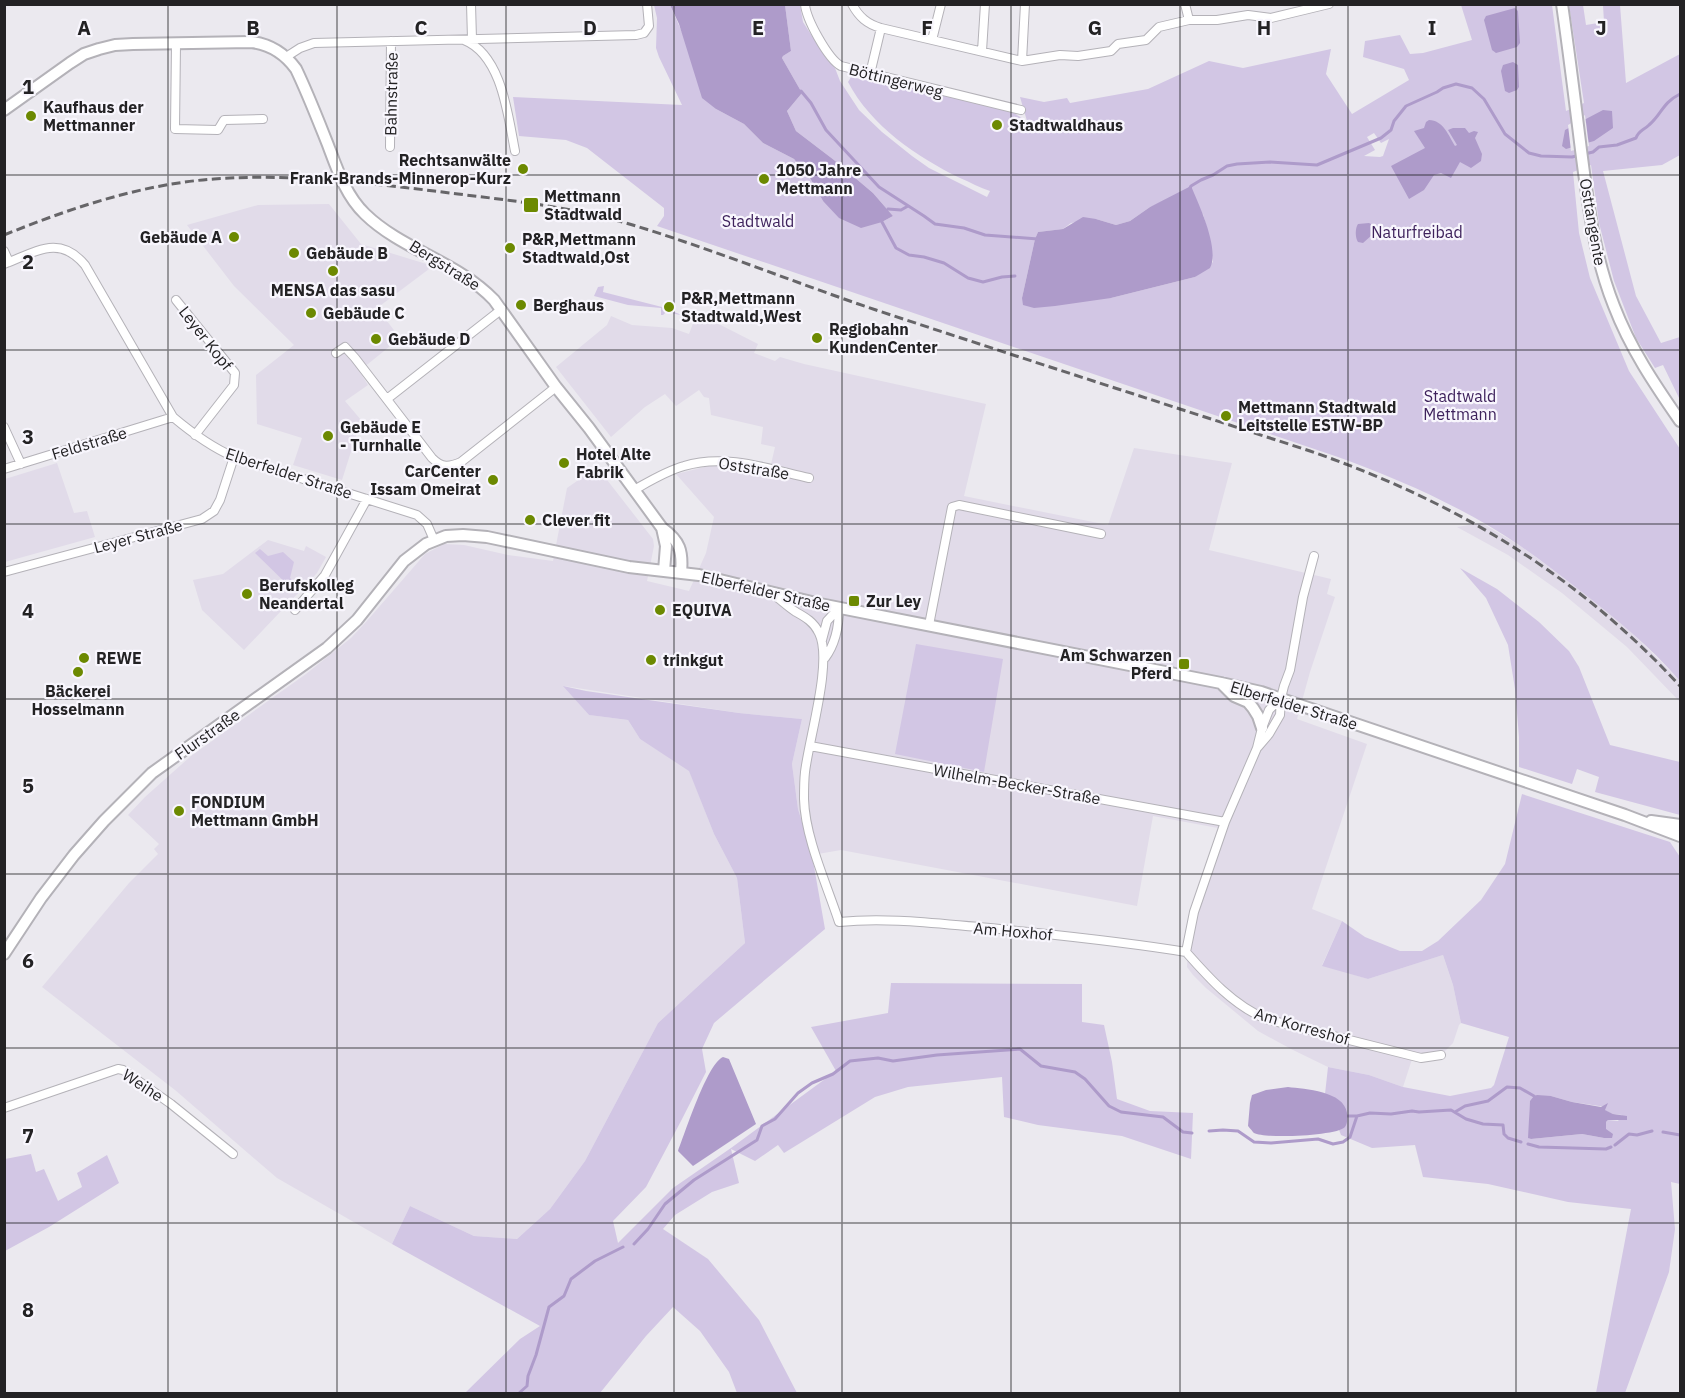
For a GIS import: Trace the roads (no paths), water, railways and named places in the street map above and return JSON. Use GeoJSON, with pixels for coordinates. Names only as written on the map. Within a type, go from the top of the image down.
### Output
{"type":"FeatureCollection","features":[{"type":"Feature","properties":{"kind":"main road","name":"Osttangente"},"geometry":{"type":"LineString","coordinates":[[1562,4],[1597,251],[1614,308],[1640,361],[1680,421]]}},
{"type":"Feature","properties":{"kind":"main road"},"geometry":{"type":"LineString","coordinates":[[5,109],[84,54],[115,45],[251,42],[260,43],[286,57]]}},
{"type":"Feature","properties":{"kind":"main road","name":"Bergstraße"},"geometry":{"type":"LineString","coordinates":[[286,57],[296,69],[305,88],[350,196],[364,213],[378,224],[460,272],[483,288],[502,309],[556,387],[662,528],[675,539],[681,552],[681,573]]}},
{"type":"Feature","properties":{"kind":"main road"},"geometry":{"type":"LineString","coordinates":[[662,528],[666,546],[664,572]]}},
{"type":"Feature","properties":{"kind":"main road","name":"Elberfelder Straße"},"geometry":{"type":"LineString","coordinates":[[434,540],[455,535],[487,537],[629,567],[714,578],[839,608],[1221,683],[1281,698],[1680,836]]}},
{"type":"Feature","properties":{"kind":"main road","name":"Flurstraße"},"geometry":{"type":"LineString","coordinates":[[4,954],[41,898],[74,855],[133,792],[162,766],[327,648],[357,620],[404,561],[426,543],[434,540]]}},
{"type":"Feature","properties":{"kind":"main road"},"geometry":{"type":"LineString","coordinates":[[1221,683],[1234,696],[1248,702],[1258,716],[1262,728]]}},
{"type":"Feature","properties":{"kind":"main road","name":"Elberfelder Straße"},"geometry":{"type":"LineString","coordinates":[[1642,821],[1680,825]]}},
{"type":"Feature","properties":{"kind":"street"},"geometry":{"type":"LineString","coordinates":[[471,4],[472,39]]}},
{"type":"Feature","properties":{"kind":"street","name":"Bahnstraße"},"geometry":{"type":"LineString","coordinates":[[286,57],[314,43],[636,35],[644,33],[649,27],[647,4]]}},
{"type":"Feature","properties":{"kind":"street","name":"Böttingerweg"},"geometry":{"type":"LineString","coordinates":[[805,4],[808,16],[831,57],[844,68],[1021,110]]}},
{"type":"Feature","properties":{"kind":"street"},"geometry":{"type":"LineString","coordinates":[[852,4],[864,21],[881,28],[1022,61],[1111,51],[1118,44],[1146,40],[1159,27],[1189,20],[1217,21],[1248,15],[1271,18],[1329,4]]}},
{"type":"Feature","properties":{"kind":"street"},"geometry":{"type":"LineString","coordinates":[[932,40],[941,4]]}},
{"type":"Feature","properties":{"kind":"street"},"geometry":{"type":"LineString","coordinates":[[982,51],[985,4]]}},
{"type":"Feature","properties":{"kind":"street"},"geometry":{"type":"LineString","coordinates":[[1022,61],[1025,4]]}},
{"type":"Feature","properties":{"kind":"street"},"geometry":{"type":"LineString","coordinates":[[1185,4],[1189,20]]}},
{"type":"Feature","properties":{"kind":"street"},"geometry":{"type":"LineString","coordinates":[[870,74],[881,28]]}},
{"type":"Feature","properties":{"kind":"street"},"geometry":{"type":"LineString","coordinates":[[463,39],[478,48],[499,81],[515,151]]}},
{"type":"Feature","properties":{"kind":"street","name":"Bahnstraße"},"geometry":{"type":"LineString","coordinates":[[390,147],[391,41]]}},
{"type":"Feature","properties":{"kind":"street"},"geometry":{"type":"LineString","coordinates":[[176,44],[175,129],[218,130],[224,120],[263,119]]}},
{"type":"Feature","properties":{"kind":"street","name":"Elberfelder Straße"},"geometry":{"type":"LineString","coordinates":[[4,252],[7,263],[51,247],[61,247],[78,257],[85,265],[173,417],[195,435],[234,457],[417,515],[427,524],[434,540]]}},
{"type":"Feature","properties":{"kind":"street","name":"Leyer Kopf"},"geometry":{"type":"LineString","coordinates":[[176,300],[235,373],[234,386],[195,435]]}},
{"type":"Feature","properties":{"kind":"street"},"geometry":{"type":"LineString","coordinates":[[387,399],[502,309]]}},
{"type":"Feature","properties":{"kind":"street"},"geometry":{"type":"LineString","coordinates":[[336,353],[345,347],[432,458],[438,464],[447,467],[461,462],[556,387]]}},
{"type":"Feature","properties":{"kind":"street","name":"Feldstraße"},"geometry":{"type":"LineString","coordinates":[[4,469],[173,417]]}},
{"type":"Feature","properties":{"kind":"street"},"geometry":{"type":"LineString","coordinates":[[4,427],[21,464]]}},
{"type":"Feature","properties":{"kind":"street","name":"Leyer Straße"},"geometry":{"type":"LineString","coordinates":[[4,572],[202,519],[214,511],[220,500],[234,457]]}},
{"type":"Feature","properties":{"kind":"street","name":"Oststraße"},"geometry":{"type":"LineString","coordinates":[[634,490],[668,471],[702,462],[738,462],[809,478]]}},
{"type":"Feature","properties":{"kind":"street"},"geometry":{"type":"LineString","coordinates":[[295,610],[325,575],[367,499]]}},
{"type":"Feature","properties":{"kind":"street"},"geometry":{"type":"LineString","coordinates":[[929,626],[952,507],[959,505],[1101,534]]}},
{"type":"Feature","properties":{"kind":"street"},"geometry":{"type":"LineString","coordinates":[[1257,748],[1269,734],[1280,715],[1281,698],[1290,670],[1314,556]]}},
{"type":"Feature","properties":{"kind":"street"},"geometry":{"type":"LineString","coordinates":[[773,594],[806,617],[819,633],[822,642]]}},
{"type":"Feature","properties":{"kind":"street"},"geometry":{"type":"LineString","coordinates":[[825,658],[822,642],[826,621],[839,608]]}},
{"type":"Feature","properties":{"kind":"street"},"geometry":{"type":"LineString","coordinates":[[810,746],[825,658],[831,649],[839,624],[839,608]]}},
{"type":"Feature","properties":{"kind":"street"},"geometry":{"type":"LineString","coordinates":[[1186,952],[1194,912],[1225,822],[1257,748],[1269,710],[1281,698]]}},
{"type":"Feature","properties":{"kind":"street","name":"Wilhelm-Becker-Straße"},"geometry":{"type":"LineString","coordinates":[[810,746],[1225,822]]}},
{"type":"Feature","properties":{"kind":"street","name":"Am Hoxhof"},"geometry":{"type":"LineString","coordinates":[[810,746],[804,774],[804,802],[811,838],[839,922],[865,920],[923,922],[1120,941],[1186,952]]}},
{"type":"Feature","properties":{"kind":"street","name":"Am Korreshof"},"geometry":{"type":"LineString","coordinates":[[1186,952],[1209,978],[1239,1005],[1253,1014],[1421,1058],[1441,1055]]}},
{"type":"Feature","properties":{"kind":"street","name":"Weihe"},"geometry":{"type":"LineString","coordinates":[[4,1108],[118,1069],[123,1070],[171,1104],[233,1154]]}},
{"type":"Feature","properties":{"kind":"waterway"},"geometry":{"type":"LineString","coordinates":[[1189,190],[1201,180],[1227,166],[1237,164],[1270,162],[1317,165],[1381,138],[1391,130],[1394,121],[1406,106],[1456,84],[1472,88],[1484,99],[1505,134],[1529,153],[1541,156],[1572,157],[1593,152],[1599,147],[1617,145],[1636,138],[1669,101],[1680,94]]}},
{"type":"Feature","properties":{"kind":"waterway"},"geometry":{"type":"LineString","coordinates":[[801,91],[811,103],[826,130],[879,187],[935,224],[964,228],[985,235],[1038,239]]}},
{"type":"Feature","properties":{"kind":"waterway"},"geometry":{"type":"LineString","coordinates":[[888,209],[901,210],[908,206]]}},
{"type":"Feature","properties":{"kind":"waterway"},"geometry":{"type":"LineString","coordinates":[[882,222],[896,248],[909,255],[944,263],[968,278],[983,282],[1015,276]]}},
{"type":"Feature","properties":{"kind":"waterway"},"geometry":{"type":"LineString","coordinates":[[634,1244],[648,1229],[665,1204],[694,1180],[757,1140],[762,1126],[775,1119],[798,1093],[812,1083],[833,1074],[850,1061],[878,1058],[893,1061],[937,1055],[1020,1049],[1041,1066],[1075,1072],[1085,1079],[1109,1106],[1121,1112],[1163,1117],[1183,1132],[1192,1133]]}},
{"type":"Feature","properties":{"kind":"waterway"},"geometry":{"type":"LineString","coordinates":[[1455,1112],[1465,1106],[1488,1101],[1507,1087],[1520,1088],[1534,1096]]}},
{"type":"Feature","properties":{"kind":"waterway"},"geometry":{"type":"LineString","coordinates":[[1209,1131],[1238,1131],[1254,1142],[1318,1139],[1333,1144],[1343,1142],[1350,1137],[1357,1116],[1370,1113],[1451,1110],[1466,1119],[1483,1124],[1503,1125],[1504,1134],[1508,1138],[1521,1142]]}},
{"type":"Feature","properties":{"kind":"waterway"},"geometry":{"type":"LineString","coordinates":[[1347,1116],[1357,1116]]}},
{"type":"Feature","properties":{"kind":"waterway"},"geometry":{"type":"LineString","coordinates":[[1615,1145],[1629,1134],[1637,1135],[1652,1131]]}},
{"type":"Feature","properties":{"kind":"waterway"},"geometry":{"type":"LineString","coordinates":[[1663,1132],[1680,1135]]}},
{"type":"Feature","properties":{"kind":"waterway"},"geometry":{"type":"LineString","coordinates":[[1528,1144],[1539,1147],[1606,1149],[1611,1147]]}},
{"type":"Feature","properties":{"kind":"waterway"},"geometry":{"type":"LineString","coordinates":[[518,1394],[527,1386],[549,1307],[564,1296],[571,1279],[595,1261],[623,1247]]}},
{"type":"Feature","properties":{"kind":"railway"},"geometry":{"type":"LineString","coordinates":[[4,235],[81,207],[160,186],[214,179],[275,177],[336,180],[501,199],[585,213],[626,223],[689,243],[876,310],[1310,451],[1414,493],[1510,545],[1555,575],[1599,609],[1680,686]]}},
{"type":"Feature","properties":{"kind":"place","name":"Kaufhaus der Mettmanner"},"geometry":{"type":"Point","coordinates":[31,116]}},
{"type":"Feature","properties":{"kind":"place","name":"Stadtwaldhaus"},"geometry":{"type":"Point","coordinates":[997,125]}},
{"type":"Feature","properties":{"kind":"place","name":"Rechtsanwälte Frank-Brands-Minnerop-Kurz"},"geometry":{"type":"Point","coordinates":[523,169]}},
{"type":"Feature","properties":{"kind":"place","name":"1050 Jahre Mettmann"},"geometry":{"type":"Point","coordinates":[764,179]}},
{"type":"Feature","properties":{"kind":"place","name":"Mettmann Stadtwald"},"geometry":{"type":"Point","coordinates":[531,205]}},
{"type":"Feature","properties":{"kind":"place","name":"Gebäude A"},"geometry":{"type":"Point","coordinates":[234,237]}},
{"type":"Feature","properties":{"kind":"place","name":"P&R,Mettmann Stadtwald,Ost"},"geometry":{"type":"Point","coordinates":[510,248]}},
{"type":"Feature","properties":{"kind":"place","name":"Gebäude B"},"geometry":{"type":"Point","coordinates":[294,253]}},
{"type":"Feature","properties":{"kind":"place","name":"MENSA das sasu"},"geometry":{"type":"Point","coordinates":[333,271]}},
{"type":"Feature","properties":{"kind":"place","name":"Berghaus"},"geometry":{"type":"Point","coordinates":[521,305]}},
{"type":"Feature","properties":{"kind":"place","name":"P&R,Mettmann Stadtwald,West"},"geometry":{"type":"Point","coordinates":[669,307]}},
{"type":"Feature","properties":{"kind":"place","name":"Gebäude C"},"geometry":{"type":"Point","coordinates":[311,313]}},
{"type":"Feature","properties":{"kind":"place","name":"Regiobahn KundenCenter"},"geometry":{"type":"Point","coordinates":[817,338]}},
{"type":"Feature","properties":{"kind":"place","name":"Gebäude D"},"geometry":{"type":"Point","coordinates":[376,339]}},
{"type":"Feature","properties":{"kind":"place","name":"Mettmann Stadtwald Leitstelle ESTW-BP"},"geometry":{"type":"Point","coordinates":[1226,416]}},
{"type":"Feature","properties":{"kind":"place","name":"Gebäude E - Turnhalle"},"geometry":{"type":"Point","coordinates":[328,436]}},
{"type":"Feature","properties":{"kind":"place","name":"Hotel Alte Fabrik"},"geometry":{"type":"Point","coordinates":[564,463]}},
{"type":"Feature","properties":{"kind":"place","name":"CarCenter Issam Omeirat"},"geometry":{"type":"Point","coordinates":[493,480]}},
{"type":"Feature","properties":{"kind":"place","name":"Clever fit"},"geometry":{"type":"Point","coordinates":[530,520]}},
{"type":"Feature","properties":{"kind":"place","name":"Berufskolleg Neandertal"},"geometry":{"type":"Point","coordinates":[247,594]}},
{"type":"Feature","properties":{"kind":"place","name":"Zur Ley"},"geometry":{"type":"Point","coordinates":[854,601]}},
{"type":"Feature","properties":{"kind":"place","name":"EQUIVA"},"geometry":{"type":"Point","coordinates":[660,610]}},
{"type":"Feature","properties":{"kind":"place","name":"REWE"},"geometry":{"type":"Point","coordinates":[84,658]}},
{"type":"Feature","properties":{"kind":"place","name":"trinkgut"},"geometry":{"type":"Point","coordinates":[651,660]}},
{"type":"Feature","properties":{"kind":"place","name":"Am Schwarzen Pferd"},"geometry":{"type":"Point","coordinates":[1184,664]}},
{"type":"Feature","properties":{"kind":"place","name":"Bäckerei Hosselmann"},"geometry":{"type":"Point","coordinates":[78,672]}},
{"type":"Feature","properties":{"kind":"place","name":"FONDIUM Mettmann GmbH"},"geometry":{"type":"Point","coordinates":[179,811]}},
{"type":"Feature","properties":{"kind":"park label","name":"Stadtwald"},"geometry":{"type":"Point","coordinates":[758,221]}},
{"type":"Feature","properties":{"kind":"park label","name":"Naturfreibad"},"geometry":{"type":"Point","coordinates":[1417,232]}},
{"type":"Feature","properties":{"kind":"park label","name":"Stadtwald Mettmann"},"geometry":{"type":"Point","coordinates":[1460,405]}}]}
